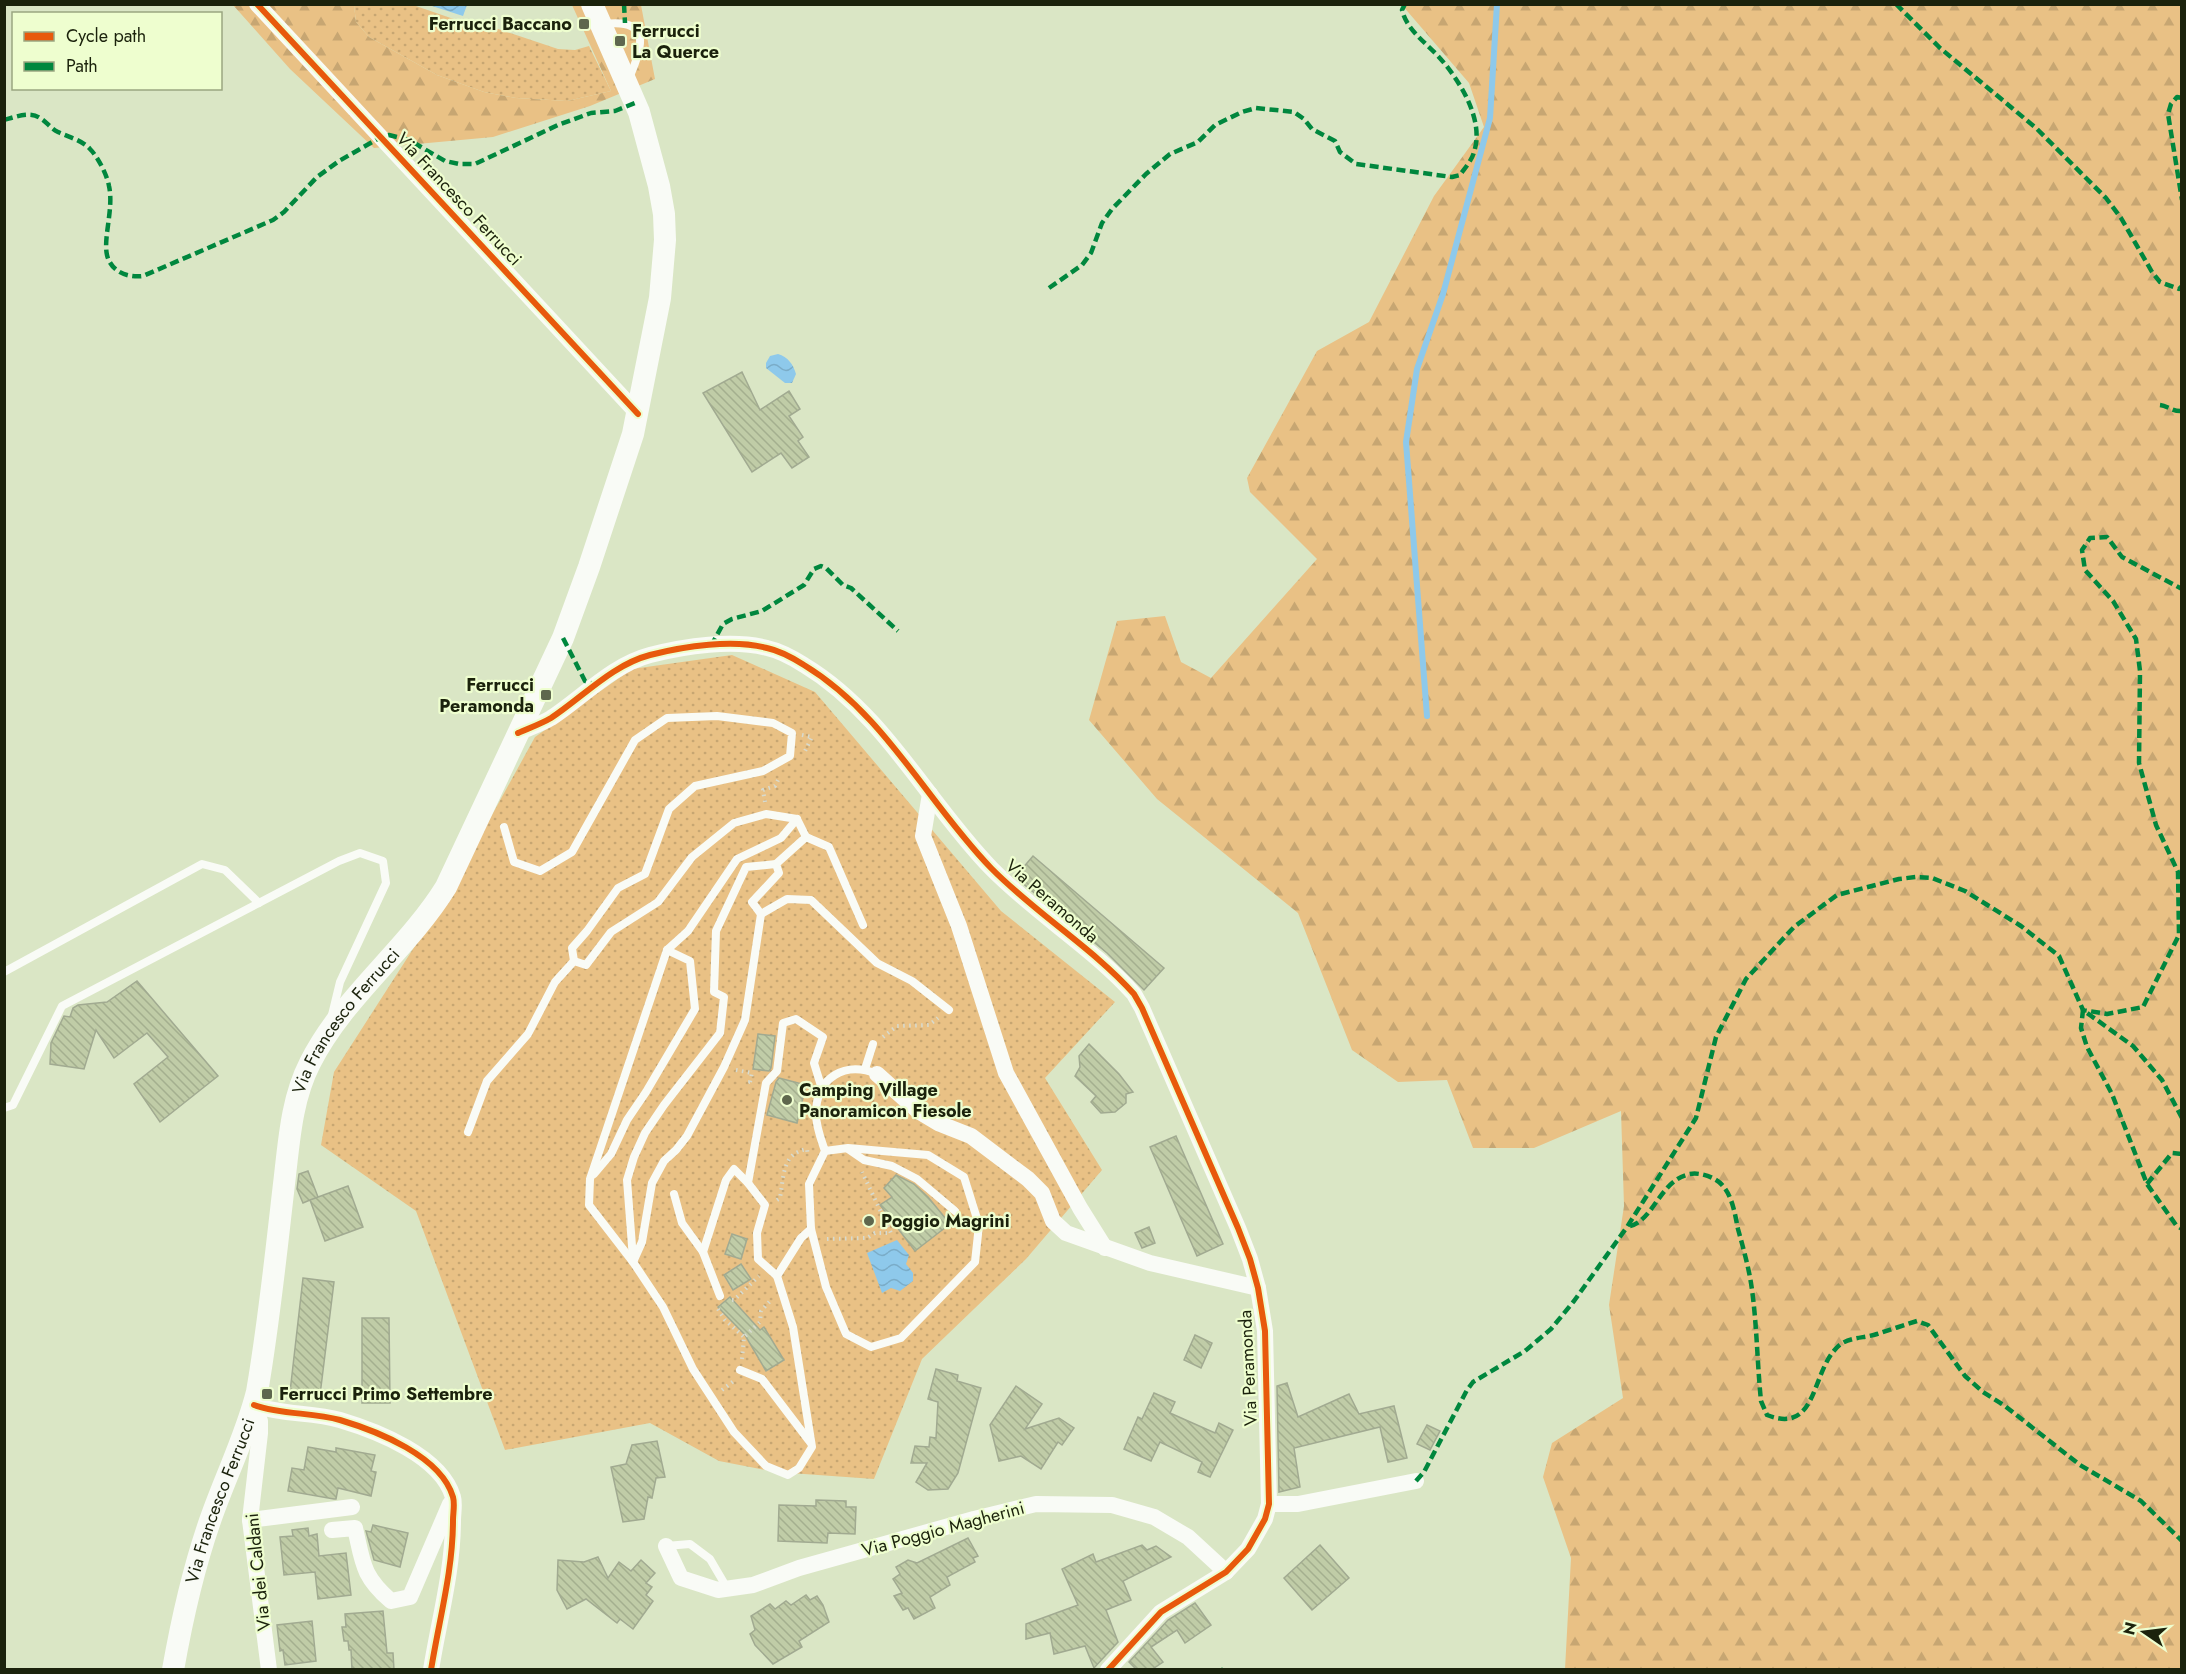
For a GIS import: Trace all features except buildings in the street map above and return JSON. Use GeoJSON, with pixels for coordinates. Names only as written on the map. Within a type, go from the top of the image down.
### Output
{"type":"FeatureCollection","features":[{"type":"Feature","properties":{"kind":"main road","name":"Via Francesco Ferrucci"},"geometry":{"type":"LineString","coordinates":[[173,1670],[185,1610],[211,1518],[254,1405],[260,1375],[294,1107],[309,1065],[326,1035],[422,922],[440,896],[565,632],[627,455],[638,414],[660,298],[665,240],[664,214],[651,149],[639,112],[596,15]]}},
{"type":"Feature","properties":{"kind":"street","name":"Via Francesco Ferrucci"},"geometry":{"type":"LineString","coordinates":[[256,4],[638,414]]}},
{"type":"Feature","properties":{"kind":"street","name":"Via Peramonda"},"geometry":{"type":"LineString","coordinates":[[518,732],[549,719],[626,664],[650,655],[725,644],[748,644],[770,648],[789,656],[841,690],[888,739],[992,869],[1126,985],[1142,1008],[1238,1228],[1250,1258],[1258,1288],[1264,1331],[1269,1504]]}},
{"type":"Feature","properties":{"kind":"street"},"geometry":{"type":"LineString","coordinates":[[930,794],[923,836],[959,926],[1006,1073],[1080,1208],[1105,1248]]}},
{"type":"Feature","properties":{"kind":"street"},"geometry":{"type":"LineString","coordinates":[[871,1072],[918,1111],[938,1123],[971,1136],[1028,1179],[1042,1193],[1053,1221],[1059,1229],[1078,1239],[1105,1248],[1186,1272],[1258,1288]]}},
{"type":"Feature","properties":{"kind":"street"},"geometry":{"type":"LineString","coordinates":[[254,1405],[338,1420],[382,1436],[414,1452],[439,1473],[453,1498],[453,1547],[431,1670]]}},
{"type":"Feature","properties":{"kind":"street","name":"Via dei Caldani"},"geometry":{"type":"LineString","coordinates":[[254,1405],[260,1421],[260,1433],[250,1520],[269,1670]]}},
{"type":"Feature","properties":{"kind":"street"},"geometry":{"type":"LineString","coordinates":[[1108,1670],[1161,1612],[1226,1572],[1248,1549],[1265,1519],[1269,1504],[1298,1504],[1416,1481]]}},
{"type":"Feature","properties":{"kind":"street"},"geometry":{"type":"LineString","coordinates":[[332,1530],[355,1528],[364,1571],[378,1590],[391,1601],[410,1597],[453,1498]]}},
{"type":"Feature","properties":{"kind":"street","name":"Via Poggio Magherini"},"geometry":{"type":"LineString","coordinates":[[666,1546],[681,1578],[718,1590],[753,1585],[799,1568],[1036,1504],[1112,1505],[1154,1517],[1188,1537],[1226,1572]]}},
{"type":"Feature","properties":{"kind":"street"},"geometry":{"type":"LineString","coordinates":[[250,1520],[352,1507]]}},
{"type":"Feature","properties":{"kind":"lane"},"geometry":{"type":"LineString","coordinates":[[596,15],[625,23],[639,33],[640,51],[627,82]]}},
{"type":"Feature","properties":{"kind":"lane"},"geometry":{"type":"LineString","coordinates":[[504,826],[514,862],[540,871],[572,852],[635,740],[667,718],[717,716],[773,723],[792,733],[790,756],[763,771],[695,786],[669,809],[645,874],[618,888],[572,948],[574,961]]}},
{"type":"Feature","properties":{"kind":"lane"},"geometry":{"type":"LineString","coordinates":[[574,961],[586,965],[610,932],[658,902],[692,857],[734,823],[766,814],[797,819]]}},
{"type":"Feature","properties":{"kind":"lane"},"geometry":{"type":"LineString","coordinates":[[797,819],[806,837],[829,847],[863,926]]}},
{"type":"Feature","properties":{"kind":"lane"},"geometry":{"type":"LineString","coordinates":[[703,1252],[726,1180],[734,1169],[765,1205],[757,1233],[758,1259],[777,1276],[793,1327],[812,1444],[799,1468],[788,1475],[766,1466],[734,1432],[693,1369],[663,1307],[633,1262],[589,1205],[590,1179],[667,950],[688,931],[737,859],[781,838],[797,819]]}},
{"type":"Feature","properties":{"kind":"lane"},"geometry":{"type":"LineString","coordinates":[[633,1262],[627,1180],[634,1157],[645,1133],[664,1105],[720,1033],[724,997],[714,992],[716,931],[746,867],[776,864],[806,837]]}},
{"type":"Feature","properties":{"kind":"lane"},"geometry":{"type":"LineString","coordinates":[[4,1108],[13,1105],[62,1006],[339,861],[360,853],[383,861],[387,883],[340,982],[326,1035]]}},
{"type":"Feature","properties":{"kind":"lane"},"geometry":{"type":"LineString","coordinates":[[4,972],[202,864],[225,870],[259,903]]}},
{"type":"Feature","properties":{"kind":"lane"},"geometry":{"type":"LineString","coordinates":[[633,1262],[642,1242],[652,1183],[664,1161],[687,1136],[724,1067],[745,1020],[761,914],[752,902],[779,873],[776,864]]}},
{"type":"Feature","properties":{"kind":"lane"},"geometry":{"type":"LineString","coordinates":[[761,914],[787,899],[811,900],[877,963],[912,981],[949,1010]]}},
{"type":"Feature","properties":{"kind":"lane"},"geometry":{"type":"LineString","coordinates":[[590,1179],[611,1154],[627,1120],[695,1009],[690,960],[667,950]]}},
{"type":"Feature","properties":{"kind":"lane"},"geometry":{"type":"LineString","coordinates":[[468,1132],[487,1081],[528,1034],[555,982],[574,961]]}},
{"type":"Feature","properties":{"kind":"lane"},"geometry":{"type":"LineString","coordinates":[[748,1184],[766,1083],[777,1071],[783,1023],[796,1019],[823,1037],[814,1063],[822,1089]]}},
{"type":"Feature","properties":{"kind":"lane"},"geometry":{"type":"LineString","coordinates":[[825,1151],[848,1148],[928,1155],[964,1178],[979,1225],[975,1262],[902,1338],[871,1347],[846,1334],[826,1287],[811,1229],[808,1184],[825,1151],[816,1116],[816,1107],[822,1089],[834,1074],[856,1068],[871,1072],[873,1044]]}},
{"type":"Feature","properties":{"kind":"lane"},"geometry":{"type":"LineString","coordinates":[[848,1148],[864,1160],[892,1166],[917,1179],[955,1211]]}},
{"type":"Feature","properties":{"kind":"lane"},"geometry":{"type":"LineString","coordinates":[[674,1194],[682,1223],[703,1252],[720,1296]]}},
{"type":"Feature","properties":{"kind":"lane"},"geometry":{"type":"LineString","coordinates":[[777,1276],[801,1238],[811,1229]]}},
{"type":"Feature","properties":{"kind":"lane"},"geometry":{"type":"LineString","coordinates":[[741,1370],[762,1379],[812,1444]]}},
{"type":"Feature","properties":{"kind":"lane"},"geometry":{"type":"LineString","coordinates":[[666,1546],[690,1544],[710,1559],[727,1589]]}},
{"type":"Feature","properties":{"kind":"path"},"geometry":{"type":"LineString","coordinates":[[873,1044],[897,1026],[929,1025],[949,1010]]}},
{"type":"Feature","properties":{"kind":"path"},"geometry":{"type":"LineString","coordinates":[[724,1067],[752,1073],[750,1082]]}},
{"type":"Feature","properties":{"kind":"path"},"geometry":{"type":"LineString","coordinates":[[765,1205],[780,1198],[788,1160],[797,1150],[807,1149]]}},
{"type":"Feature","properties":{"kind":"path"},"geometry":{"type":"LineString","coordinates":[[813,1240],[867,1238],[875,1233],[891,1233],[865,1182],[856,1155]]}},
{"type":"Feature","properties":{"kind":"path"},"geometry":{"type":"LineString","coordinates":[[734,1300],[767,1268]]}},
{"type":"Feature","properties":{"kind":"path"},"geometry":{"type":"LineString","coordinates":[[717,1307],[725,1320],[744,1337],[760,1322],[761,1311],[781,1289]]}},
{"type":"Feature","properties":{"kind":"green space"},"geometry":{"type":"Polygon","coordinates":[[[233,5],[354,5],[356,22],[369,37],[437,75],[484,92],[516,98],[567,101],[611,91],[572,5],[641,5],[655,79],[590,106],[493,137],[374,148],[290,69],[233,5]]]}},
{"type":"Feature","properties":{"kind":"green space"},"geometry":{"type":"Polygon","coordinates":[[[354,5],[413,5],[471,25],[474,21],[558,49],[575,50],[589,46],[611,91],[567,101],[516,98],[484,92],[437,75],[369,37],[356,22],[354,5]]]}},
{"type":"Feature","properties":{"kind":"green space"},"geometry":{"type":"Polygon","coordinates":[[[1402,5],[2181,5],[2181,1669],[1565,1669],[1571,1558],[1543,1477],[1552,1443],[1623,1398],[1609,1305],[1624,1206],[1621,1111],[1534,1148],[1473,1148],[1447,1080],[1398,1082],[1352,1050],[1298,913],[1157,799],[1089,720],[1117,621],[1165,616],[1181,662],[1211,678],[1317,559],[1250,492],[1247,478],[1317,351],[1369,322],[1434,196],[1484,127],[1469,83],[1402,5]]]}},
{"type":"Feature","properties":{"kind":"green space"},"geometry":{"type":"Polygon","coordinates":[[[732,655],[815,692],[1001,911],[1115,1002],[1045,1078],[1102,1170],[1026,1259],[922,1359],[874,1479],[776,1472],[719,1461],[650,1423],[505,1450],[416,1211],[321,1145],[334,1072],[449,893],[535,737],[632,669],[732,655]]]}},
{"type":"Feature","properties":{"kind":"water"},"geometry":{"type":"Polygon","coordinates":[[[429,5],[467,5],[463,16],[429,5]]]}},
{"type":"Feature","properties":{"kind":"water"},"geometry":{"type":"Polygon","coordinates":[[[778,354],[787,359],[793,367],[796,374],[792,383],[785,383],[766,368],[770,356],[778,354]]]}},
{"type":"Feature","properties":{"kind":"water"},"geometry":{"type":"Polygon","coordinates":[[[897,1240],[909,1255],[906,1264],[913,1273],[913,1281],[900,1291],[891,1288],[882,1293],[867,1253],[897,1240]]]}},
{"type":"Feature","properties":{"kind":"waterway"},"geometry":{"type":"LineString","coordinates":[[1427,716],[1406,442],[1417,369],[1443,294],[1490,118],[1497,4]]}},
{"type":"Feature","properties":{"kind":"marked path"},"geometry":{"type":"LineString","coordinates":[[624,4],[625,23]]}},
{"type":"Feature","properties":{"kind":"marked path"},"geometry":{"type":"LineString","coordinates":[[1049,288],[1082,265],[1091,253],[1102,223],[1112,209],[1146,174],[1170,154],[1198,142],[1215,125],[1256,108],[1294,112],[1312,129],[1335,141],[1340,152],[1356,164],[1452,177],[1460,175],[1474,152],[1476,127],[1473,114],[1454,76],[1408,24],[1402,10],[1405,4]]}},
{"type":"Feature","properties":{"kind":"marked path"},"geometry":{"type":"LineString","coordinates":[[1896,4],[1940,48],[2036,128],[2106,198],[2121,218],[2160,282],[2179,289],[2182,286]]}},
{"type":"Feature","properties":{"kind":"marked path"},"geometry":{"type":"LineString","coordinates":[[2182,98],[2177,97],[2171,104],[2168,114],[2182,200]]}},
{"type":"Feature","properties":{"kind":"marked path"},"geometry":{"type":"LineString","coordinates":[[4,120],[22,115],[36,116],[55,130],[83,143],[93,152],[102,166],[109,186],[110,204],[106,240],[109,261],[121,273],[143,276],[273,220],[284,212],[317,177],[339,161],[381,137],[389,135],[409,140],[445,161],[475,164],[558,125],[591,113],[615,111],[635,103]]}},
{"type":"Feature","properties":{"kind":"marked path"},"geometry":{"type":"LineString","coordinates":[[2160,405],[2182,411]]}},
{"type":"Feature","properties":{"kind":"marked path"},"geometry":{"type":"LineString","coordinates":[[1416,1481],[1424,1472],[1473,1382],[1525,1351],[1551,1329],[1627,1227],[1696,1118],[1716,1037],[1746,979],[1794,927],[1837,895],[1899,879],[1932,878],[1965,891],[2021,926],[2059,956],[2083,1010],[2107,1014],[2143,1007],[2179,935],[2178,872],[2156,825],[2139,763],[2140,671],[2136,639],[2113,601],[2085,570],[2082,550],[2090,538],[2107,537],[2122,557],[2182,589]]}},
{"type":"Feature","properties":{"kind":"marked path"},"geometry":{"type":"LineString","coordinates":[[711,646],[723,624],[732,619],[762,611],[804,585],[814,569],[821,566],[843,585],[851,588],[898,631]]}},
{"type":"Feature","properties":{"kind":"marked path"},"geometry":{"type":"LineString","coordinates":[[563,638],[585,681],[596,685]]}},
{"type":"Feature","properties":{"kind":"marked path"},"geometry":{"type":"LineString","coordinates":[[2182,1118],[2162,1080],[2133,1046],[2083,1010],[2081,1028],[2087,1047],[2112,1094],[2147,1184],[2176,1225],[2182,1229]]}},
{"type":"Feature","properties":{"kind":"marked path"},"geometry":{"type":"LineString","coordinates":[[2147,1184],[2172,1153],[2182,1154]]}},
{"type":"Feature","properties":{"kind":"marked path"},"geometry":{"type":"LineString","coordinates":[[1630,1226],[1645,1216],[1671,1184],[1680,1178],[1690,1174],[1704,1175],[1717,1180],[1723,1186],[1733,1207],[1750,1276],[1755,1312],[1761,1401],[1767,1415],[1784,1419],[1797,1416],[1806,1408],[1831,1355],[1841,1344],[1917,1321],[1928,1325],[1965,1376],[1983,1392],[2005,1406],[2080,1465],[2141,1501],[2182,1541]]}},
{"type":"Feature","properties":{"kind":"cycle path"},"geometry":{"type":"LineString","coordinates":[[257,4],[638,414]]}},
{"type":"Feature","properties":{"kind":"cycle path"},"geometry":{"type":"LineString","coordinates":[[518,733],[551,718],[623,666],[650,655],[693,646],[724,644],[754,645],[782,653],[833,685],[858,708],[882,733],[991,868],[1026,900],[1101,961],[1134,994],[1238,1228],[1258,1288],[1265,1331],[1269,1504],[1265,1519],[1248,1549],[1226,1572],[1161,1612],[1108,1670]]}},
{"type":"Feature","properties":{"kind":"cycle path"},"geometry":{"type":"LineString","coordinates":[[254,1405],[329,1417],[372,1431],[406,1447],[422,1458],[446,1482],[454,1500],[452,1539],[448,1577],[431,1670]]}},
{"type":"Feature","properties":{"kind":"place","name":"Ferrucci Baccano"},"geometry":{"type":"Point","coordinates":[584,24]}},
{"type":"Feature","properties":{"kind":"place","name":"Ferrucci La Querce"},"geometry":{"type":"Point","coordinates":[620,41]}},
{"type":"Feature","properties":{"kind":"place","name":"Ferrucci Peramonda"},"geometry":{"type":"Point","coordinates":[546,695]}},
{"type":"Feature","properties":{"kind":"place","name":"Camping Village Panoramicon Fiesole"},"geometry":{"type":"Point","coordinates":[787,1100]}},
{"type":"Feature","properties":{"kind":"place","name":"Poggio Magrini"},"geometry":{"type":"Point","coordinates":[869,1221]}},
{"type":"Feature","properties":{"kind":"place","name":"Ferrucci Primo Settembre"},"geometry":{"type":"Point","coordinates":[267,1394]}}]}
